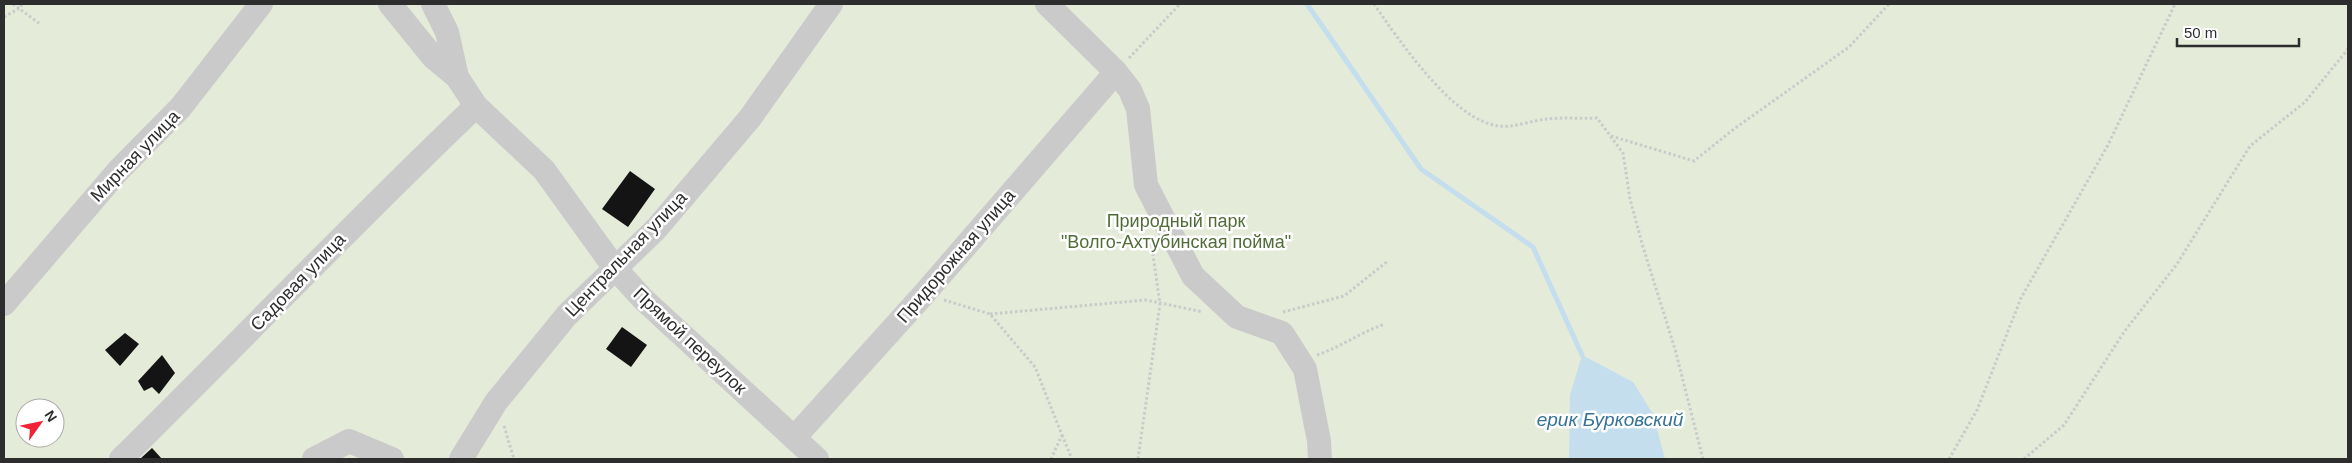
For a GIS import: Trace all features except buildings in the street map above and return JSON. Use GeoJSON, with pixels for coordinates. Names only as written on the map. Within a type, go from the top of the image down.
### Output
{"type":"FeatureCollection","features":[{"type":"Feature","properties":{"kind":"street","name":"Мирная улица"},"geometry":{"type":"LineString","coordinates":[[4,304],[118,171],[182,107],[261,4]]}},
{"type":"Feature","properties":{"kind":"street","name":"Прямой переулок"},"geometry":{"type":"LineString","coordinates":[[390,4],[433,57],[457,77],[476,106],[544,170],[614,267],[643,299],[817,459]]}},
{"type":"Feature","properties":{"kind":"street","name":"Прямой переулок"},"geometry":{"type":"LineString","coordinates":[[432,4],[446,32],[457,77]]}},
{"type":"Feature","properties":{"kind":"street","name":"Центральная улица"},"geometry":{"type":"LineString","coordinates":[[461,459],[496,402],[566,314],[656,229],[750,118],[831,4]]}},
{"type":"Feature","properties":{"kind":"street"},"geometry":{"type":"LineString","coordinates":[[1047,4],[1116,72],[1130,90],[1138,110],[1146,186],[1192,276],[1237,317],[1282,333],[1306,369],[1319,441],[1320,459]]}},
{"type":"Feature","properties":{"kind":"street","name":"Придорожная улица"},"geometry":{"type":"LineString","coordinates":[[794,438],[924,294],[1116,72]]}},
{"type":"Feature","properties":{"kind":"street","name":"Садовая улица"},"geometry":{"type":"LineString","coordinates":[[121,459],[302,279],[378,200],[476,106]]}},
{"type":"Feature","properties":{"kind":"street"},"geometry":{"type":"LineString","coordinates":[[314,459],[349,441],[392,459]]}},
{"type":"Feature","properties":{"kind":"path"},"geometry":{"type":"LineString","coordinates":[[13,4],[40,24]]}},
{"type":"Feature","properties":{"kind":"path"},"geometry":{"type":"LineString","coordinates":[[4,17],[20,8],[22,4]]}},
{"type":"Feature","properties":{"kind":"path"},"geometry":{"type":"LineString","coordinates":[[1116,72],[1180,4]]}},
{"type":"Feature","properties":{"kind":"path"},"geometry":{"type":"LineString","coordinates":[[1374,4],[1404,46],[1435,82],[1464,111],[1476,119],[1500,126],[1548,119],[1597,118],[1611,136],[1623,153],[1630,199],[1642,248],[1675,349],[1703,459]]}},
{"type":"Feature","properties":{"kind":"path"},"geometry":{"type":"LineString","coordinates":[[1611,136],[1694,161],[1734,129],[1849,47],[1890,4]]}},
{"type":"Feature","properties":{"kind":"path"},"geometry":{"type":"LineString","coordinates":[[1950,459],[1977,410],[2021,298],[2108,145],[2175,4]]}},
{"type":"Feature","properties":{"kind":"path"},"geometry":{"type":"LineString","coordinates":[[2024,459],[2064,425],[2124,332],[2177,264],[2250,146],[2305,102],[2348,49]]}},
{"type":"Feature","properties":{"kind":"path"},"geometry":{"type":"LineString","coordinates":[[1138,459],[1160,304],[1151,239]]}},
{"type":"Feature","properties":{"kind":"path"},"geometry":{"type":"LineString","coordinates":[[924,294],[990,314],[1035,367],[1072,459]]}},
{"type":"Feature","properties":{"kind":"path"},"geometry":{"type":"LineString","coordinates":[[1289,344],[1317,355],[1338,348],[1367,330],[1385,324]]}},
{"type":"Feature","properties":{"kind":"path"},"geometry":{"type":"LineString","coordinates":[[496,402],[514,459]]}},
{"type":"Feature","properties":{"kind":"path"},"geometry":{"type":"LineString","coordinates":[[1051,459],[1062,435]]}},
{"type":"Feature","properties":{"kind":"green space","name":"Природный парк \"Волго-Ахтубинская пойма\""},"geometry":{"type":"Polygon","coordinates":[[[4,4],[2348,4],[2348,459],[4,459],[4,4]]]}},
{"type":"Feature","properties":{"kind":"water","name":"ерик Бурковский"},"geometry":{"type":"Polygon","coordinates":[[[1582,355],[1633,382],[1653,414],[1665,459],[1569,459],[1570,395],[1582,355]]]}},
{"type":"Feature","properties":{"kind":"waterway"},"geometry":{"type":"LineString","coordinates":[[1307,4],[1421,169],[1533,247],[1582,355]]}}]}
